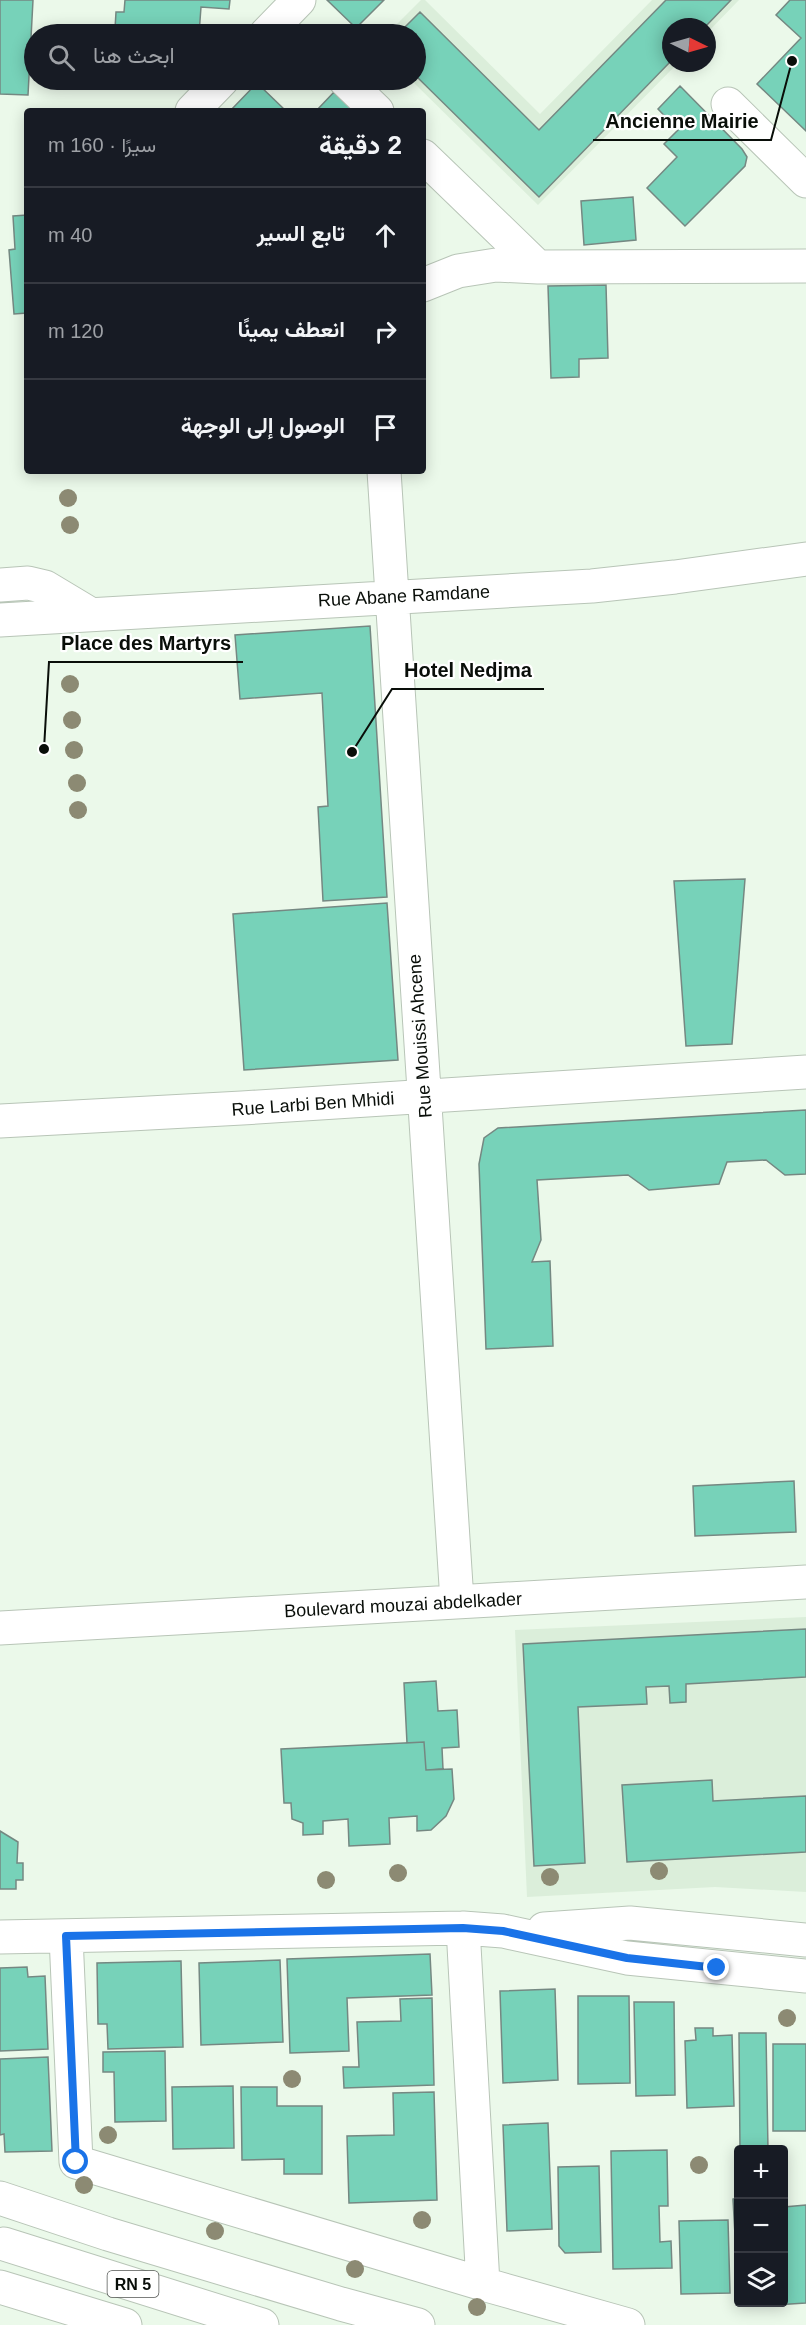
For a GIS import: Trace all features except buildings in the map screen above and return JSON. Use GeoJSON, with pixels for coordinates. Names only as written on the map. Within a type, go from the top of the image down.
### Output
{"type":"FeatureCollection","features":[{"type":"Feature","properties":{"kind":"street"},"geometry":{"type":"LineString","coordinates":[[195,108],[212,90]]}},
{"type":"Feature","properties":{"kind":"street"},"geometry":{"type":"LineString","coordinates":[[355,90],[374,108]]}},
{"type":"Feature","properties":{"kind":"street"},"geometry":{"type":"LineString","coordinates":[[728,104],[806,181]]}},
{"type":"Feature","properties":{"kind":"street"},"geometry":{"type":"LineString","coordinates":[[426,159],[538,267]]}},
{"type":"Feature","properties":{"kind":"street"},"geometry":{"type":"LineString","coordinates":[[426,284],[458,271],[496,265],[538,267],[806,266]]}},
{"type":"Feature","properties":{"kind":"street","name":"Rue Mouissi Ahcene"},"geometry":{"type":"LineString","coordinates":[[384,474],[390,597],[457,1601]]}},
{"type":"Feature","properties":{"kind":"street","name":"Rue Abane Ramdane"},"geometry":{"type":"LineString","coordinates":[[0,620],[592,586],[806,559]]}},
{"type":"Feature","properties":{"kind":"street"},"geometry":{"type":"LineString","coordinates":[[0,585],[28,583],[45,587],[90,614]]}},
{"type":"Feature","properties":{"kind":"street","name":"Rue Larbi Ben Mhidi"},"geometry":{"type":"LineString","coordinates":[[0,1120],[425,1097],[806,1072]]}},
{"type":"Feature","properties":{"kind":"street","name":"Boulevard mouzai abdelkader"},"geometry":{"type":"LineString","coordinates":[[0,1628],[806,1582]]}},
{"type":"Feature","properties":{"kind":"street"},"geometry":{"type":"LineString","coordinates":[[0,1937],[463,1928],[503,1931],[630,1923],[806,1940]]}},
{"type":"Feature","properties":{"kind":"street"},"geometry":{"type":"LineString","coordinates":[[463,1928],[483,2284]]}},
{"type":"Feature","properties":{"kind":"street"},"geometry":{"type":"LineString","coordinates":[[503,1931],[627,1958],[806,1976]]}},
{"type":"Feature","properties":{"kind":"street"},"geometry":{"type":"LineString","coordinates":[[66,1936],[76,2162],[628,2325]]}},
{"type":"Feature","properties":{"kind":"street"},"geometry":{"type":"LineString","coordinates":[[0,2198],[108,2234],[418,2325]]}},
{"type":"Feature","properties":{"kind":"street","name":"RN 5"},"geometry":{"type":"LineString","coordinates":[[4,2244],[262,2325]]}},
{"type":"Feature","properties":{"kind":"street"},"geometry":{"type":"LineString","coordinates":[[0,2287],[125,2325]]}},
{"type":"Feature","properties":{"kind":"shaded area"},"geometry":{"type":"Polygon","coordinates":[[[421,0],[425,0],[540,114],[652,0],[739,0],[716,24],[716,18],[662,18],[662,72],[669,72],[538,205],[421,90],[426,90],[426,24],[397,24],[421,0]]]}},
{"type":"Feature","properties":{"kind":"shaded area"},"geometry":{"type":"Polygon","coordinates":[[[806,1617],[806,1892],[715,1887],[527,1897],[515,1630],[806,1617]]]}},
{"type":"Feature","properties":{"kind":"place","name":"Ancienne Mairie"},"geometry":{"type":"Point","coordinates":[792,61]}},
{"type":"Feature","properties":{"kind":"place","name":"Place des Martyrs"},"geometry":{"type":"Point","coordinates":[44,749]}},
{"type":"Feature","properties":{"kind":"place","name":"Hotel Nedjma"},"geometry":{"type":"Point","coordinates":[352,752]}},
{"type":"Feature","properties":{"kind":"route"},"geometry":{"type":"LineString","coordinates":[[76,2162],[66,1936],[316,1929],[463,1928],[503,1931],[627,1958],[717,1968]]}}]}
